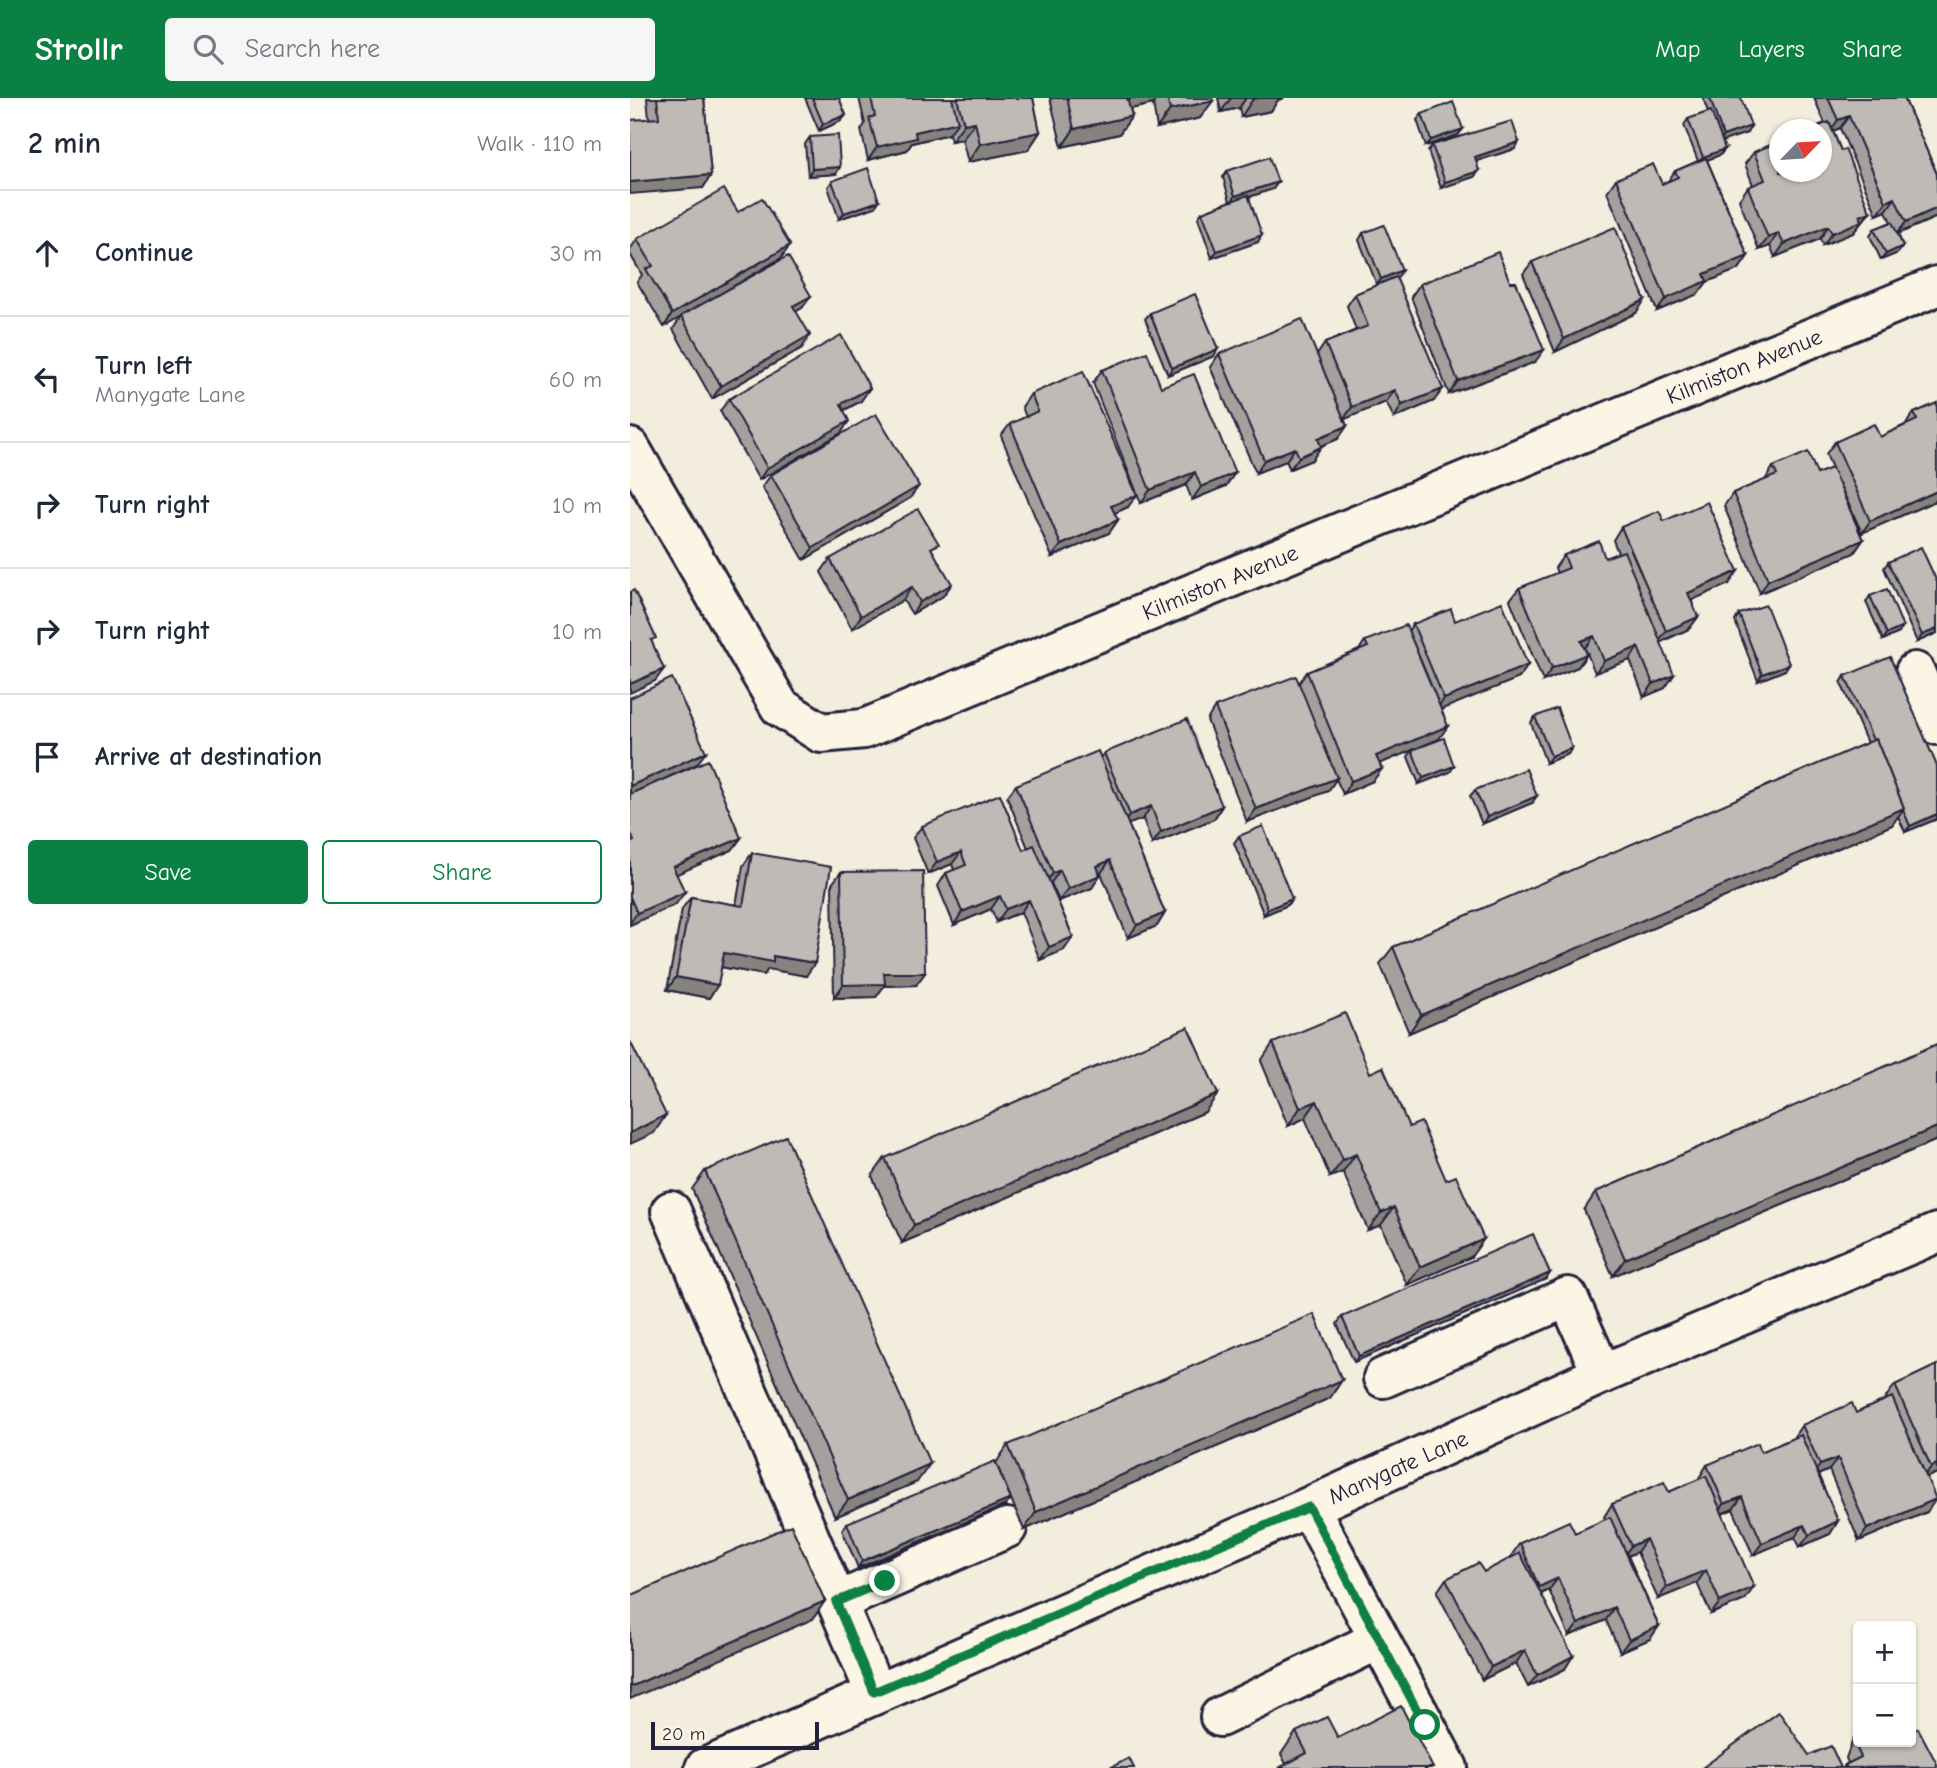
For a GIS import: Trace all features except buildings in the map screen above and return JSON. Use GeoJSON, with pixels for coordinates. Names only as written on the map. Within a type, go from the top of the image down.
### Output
{"type":"FeatureCollection","features":[{"type":"Feature","properties":{"kind":"street","name":"Kilmiston Avenue"},"geometry":{"type":"LineString","coordinates":[[630,448],[780,707],[821,733],[864,729],[1937,286]]}},
{"type":"Feature","properties":{"kind":"street"},"geometry":{"type":"LineString","coordinates":[[1915,672],[1937,725]]}},
{"type":"Feature","properties":{"kind":"street"},"geometry":{"type":"LineString","coordinates":[[671,1212],[874,1692]]}},
{"type":"Feature","properties":{"kind":"street","name":"Manygate Lane"},"geometry":{"type":"LineString","coordinates":[[705,1768],[874,1692],[1309,1507],[1602,1374],[1937,1233]]}},
{"type":"Feature","properties":{"kind":"street"},"geometry":{"type":"LineString","coordinates":[[1383,1378],[1568,1297],[1602,1374]]}},
{"type":"Feature","properties":{"kind":"street"},"geometry":{"type":"LineString","coordinates":[[1309,1507],[1448,1768]]}},
{"type":"Feature","properties":{"kind":"street"},"geometry":{"type":"LineString","coordinates":[[836,1602],[1007,1528]]}},
{"type":"Feature","properties":{"kind":"street"},"geometry":{"type":"LineString","coordinates":[[1220,1717],[1378,1640]]}},
{"type":"Feature","properties":{"kind":"route"},"geometry":{"type":"LineString","coordinates":[[885,1581],[836,1602],[874,1692],[1309,1507],[1425,1725]]}}]}
